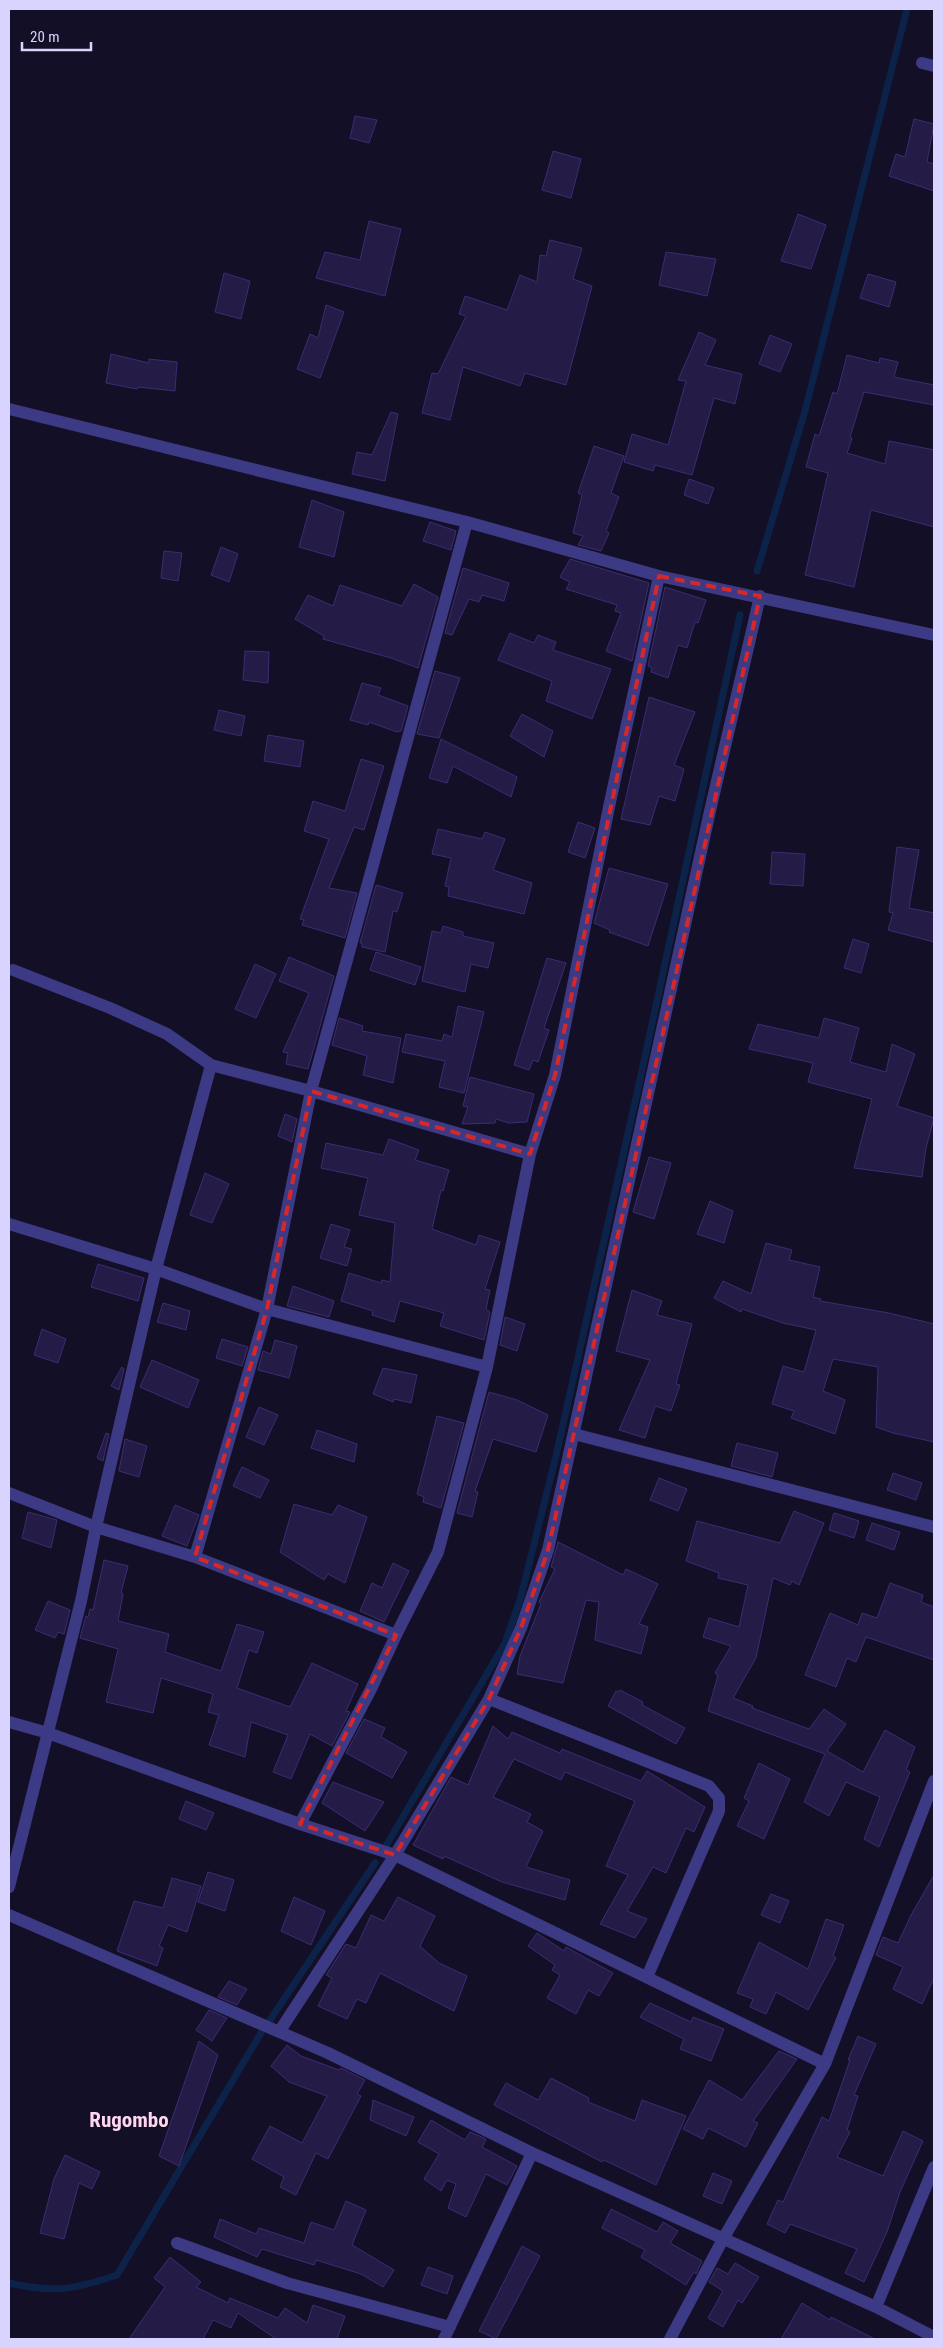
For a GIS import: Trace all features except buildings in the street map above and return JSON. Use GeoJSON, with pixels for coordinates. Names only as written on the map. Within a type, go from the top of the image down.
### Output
{"type":"FeatureCollection","features":[{"type":"Feature","properties":{"kind":"street"},"geometry":{"type":"LineString","coordinates":[[9,409],[467,522],[659,576],[760,596],[934,635]]}},
{"type":"Feature","properties":{"kind":"street"},"geometry":{"type":"LineString","coordinates":[[195,1557],[268,1309],[311,1091],[467,522]]}},
{"type":"Feature","properties":{"kind":"street"},"geometry":{"type":"LineString","coordinates":[[300,1824],[372,1690],[396,1635],[438,1552],[487,1367],[530,1154],[555,1075],[609,807],[659,576]]}},
{"type":"Feature","properties":{"kind":"street"},"geometry":{"type":"LineString","coordinates":[[279,2032],[395,1855],[489,1699],[521,1628],[548,1550],[710,811],[760,596]]}},
{"type":"Feature","properties":{"kind":"street"},"geometry":{"type":"LineString","coordinates":[[13,970],[110,1008],[167,1034],[211,1065],[311,1091],[530,1154]]}},
{"type":"Feature","properties":{"kind":"street"},"geometry":{"type":"LineString","coordinates":[[9,1887],[81,1601],[96,1527],[156,1269],[211,1065]]}},
{"type":"Feature","properties":{"kind":"street"},"geometry":{"type":"LineString","coordinates":[[9,1224],[156,1269],[268,1309],[487,1367]]}},
{"type":"Feature","properties":{"kind":"street"},"geometry":{"type":"LineString","coordinates":[[574,1434],[934,1527]]}},
{"type":"Feature","properties":{"kind":"street"},"geometry":{"type":"LineString","coordinates":[[9,1493],[96,1527],[195,1557],[396,1635]]}},
{"type":"Feature","properties":{"kind":"street"},"geometry":{"type":"LineString","coordinates":[[489,1699],[709,1786],[719,1798],[719,1811],[647,1977]]}},
{"type":"Feature","properties":{"kind":"street"},"geometry":{"type":"LineString","coordinates":[[9,1722],[48,1733],[300,1824],[395,1855],[825,2064]]}},
{"type":"Feature","properties":{"kind":"street"},"geometry":{"type":"LineString","coordinates":[[670,2339],[723,2239],[825,2064],[934,1781]]}},
{"type":"Feature","properties":{"kind":"street"},"geometry":{"type":"LineString","coordinates":[[9,1915],[328,2053],[532,2153],[876,2307],[934,2337]]}},
{"type":"Feature","properties":{"kind":"street"},"geometry":{"type":"LineString","coordinates":[[444,2339],[532,2153]]}},
{"type":"Feature","properties":{"kind":"street"},"geometry":{"type":"LineString","coordinates":[[876,2307],[934,2167]]}},
{"type":"Feature","properties":{"kind":"street"},"geometry":{"type":"LineString","coordinates":[[177,2243],[287,2283],[450,2327]]}},
{"type":"Feature","properties":{"kind":"highlighted area"},"geometry":{"type":"Polygon","coordinates":[[[659,576],[760,596],[548,1550],[521,1628],[489,1699],[395,1855],[300,1824],[396,1635],[195,1557],[267,1309],[311,1091],[530,1154],[555,1075],[659,576]]]}},
{"type":"Feature","properties":{"kind":"waterway"},"geometry":{"type":"LineString","coordinates":[[757,571],[805,411],[907,9]]}},
{"type":"Feature","properties":{"kind":"waterway"},"geometry":{"type":"LineString","coordinates":[[387,1844],[505,1643],[520,1600],[556,1456],[641,1075],[740,615]]}},
{"type":"Feature","properties":{"kind":"waterway"},"geometry":{"type":"LineString","coordinates":[[270,2020],[375,1863]]}},
{"type":"Feature","properties":{"kind":"waterway"},"geometry":{"type":"LineString","coordinates":[[9,2283],[51,2289],[75,2287],[117,2275],[261,2033]]}},
{"type":"Feature","properties":{"kind":"district","name":"Rugombo"},"geometry":{"type":"Point","coordinates":[129,2120]}}]}
